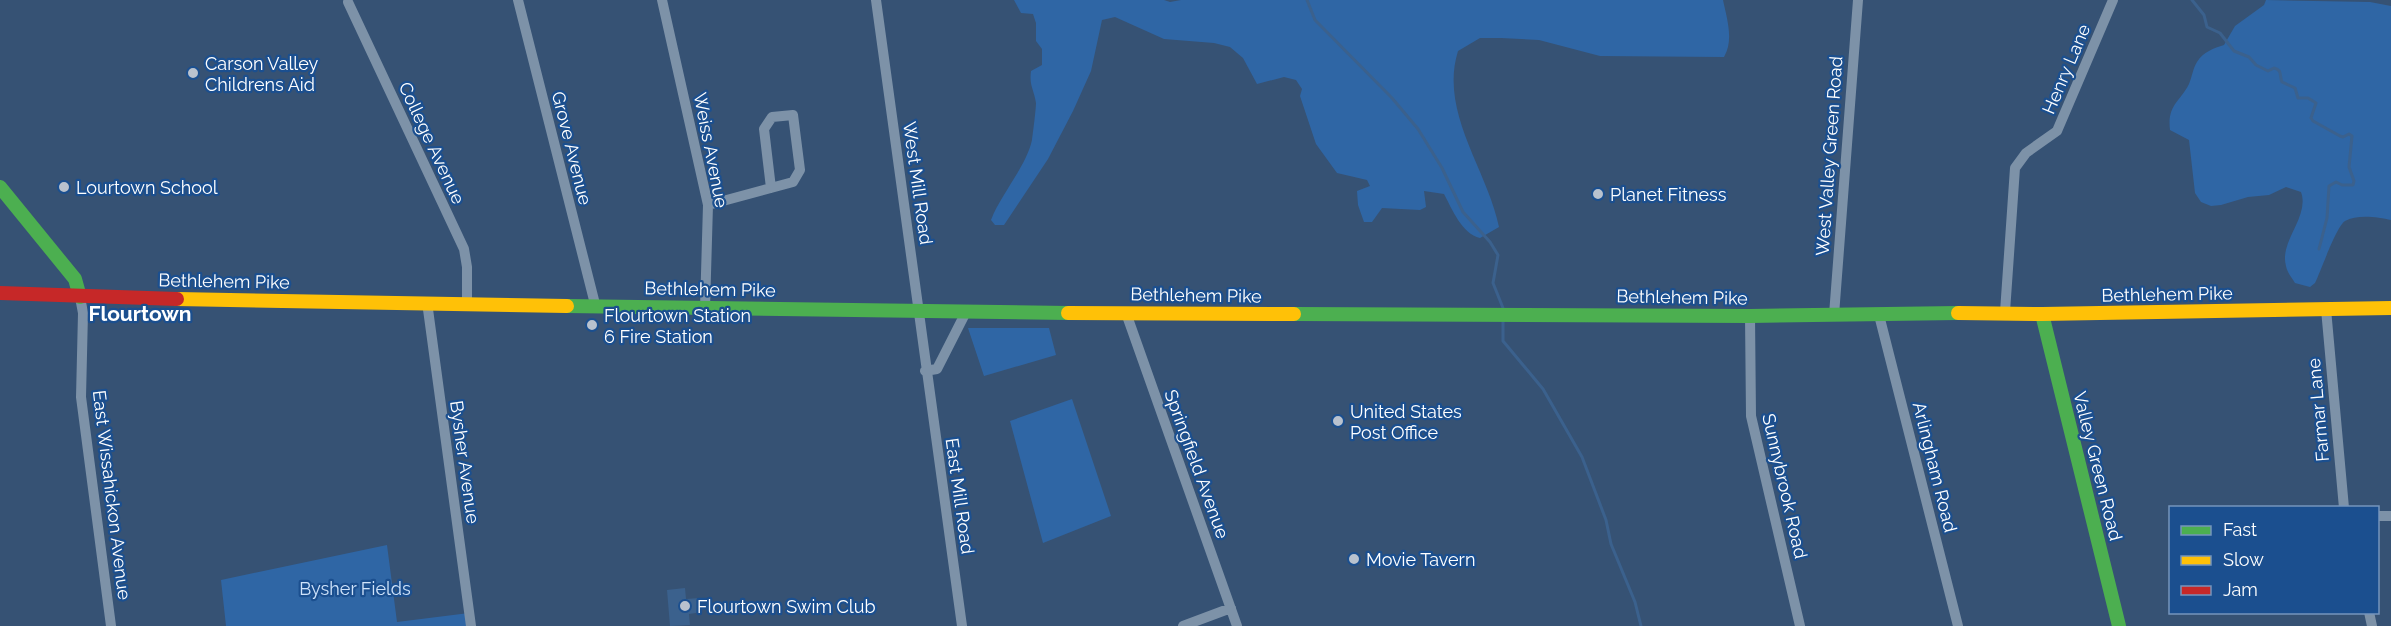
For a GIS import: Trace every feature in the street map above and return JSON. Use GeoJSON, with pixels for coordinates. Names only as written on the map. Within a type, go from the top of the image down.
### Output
{"type":"FeatureCollection","features":[{"type":"Feature","properties":{"kind":"main road"},"geometry":{"type":"LineString","coordinates":[[0,187],[75,279],[80,297]]}},
{"type":"Feature","properties":{"kind":"main road","name":"Bethlehem Pike"},"geometry":{"type":"LineString","coordinates":[[0,293],[80,297],[595,304],[918,312],[1750,316],[2391,308]]}},
{"type":"Feature","properties":{"kind":"main road","name":"Valley Green Road"},"geometry":{"type":"LineString","coordinates":[[2042,314],[2119,626]]}},
{"type":"Feature","properties":{"kind":"street","name":"Grove Avenue"},"geometry":{"type":"LineString","coordinates":[[518,0],[595,304]]}},
{"type":"Feature","properties":{"kind":"street","name":"Weiss Avenue"},"geometry":{"type":"LineString","coordinates":[[662,0],[708,205],[705,308]]}},
{"type":"Feature","properties":{"kind":"street","name":"West Mill Road"},"geometry":{"type":"LineString","coordinates":[[876,0],[926,371]]}},
{"type":"Feature","properties":{"kind":"street","name":"West Valley Green Road"},"geometry":{"type":"LineString","coordinates":[[1834,315],[1858,0]]}},
{"type":"Feature","properties":{"kind":"street","name":"Henry Lane"},"geometry":{"type":"LineString","coordinates":[[2005,312],[2015,168],[2026,153],[2057,130],[2113,0]]}},
{"type":"Feature","properties":{"kind":"street","name":"College Avenue"},"geometry":{"type":"LineString","coordinates":[[346,1],[464,249],[467,267],[467,303]]}},
{"type":"Feature","properties":{"kind":"street"},"geometry":{"type":"LineString","coordinates":[[708,205],[771,188],[793,182],[800,170],[793,115],[772,117],[764,129],[771,188]]}},
{"type":"Feature","properties":{"kind":"street","name":"East Wissahickon Avenue"},"geometry":{"type":"LineString","coordinates":[[80,297],[83,313],[81,397],[111,626]]}},
{"type":"Feature","properties":{"kind":"street","name":"Bysher Avenue"},"geometry":{"type":"LineString","coordinates":[[427,302],[471,626]]}},
{"type":"Feature","properties":{"kind":"street","name":"Farmar Lane"},"geometry":{"type":"LineString","coordinates":[[2326,309],[2344,506]]}},
{"type":"Feature","properties":{"kind":"street"},"geometry":{"type":"LineString","coordinates":[[926,371],[937,369],[966,312]]}},
{"type":"Feature","properties":{"kind":"street","name":"Springfield Avenue"},"geometry":{"type":"LineString","coordinates":[[1126,313],[1237,626]]}},
{"type":"Feature","properties":{"kind":"street","name":"Arlingham Road"},"geometry":{"type":"LineString","coordinates":[[1879,315],[1958,626]]}},
{"type":"Feature","properties":{"kind":"street","name":"Sunnybrook Road"},"geometry":{"type":"LineString","coordinates":[[1750,316],[1751,416],[1800,626]]}},
{"type":"Feature","properties":{"kind":"street","name":"East Mill Road"},"geometry":{"type":"LineString","coordinates":[[926,371],[962,626]]}},
{"type":"Feature","properties":{"kind":"street"},"geometry":{"type":"LineString","coordinates":[[1183,626],[1231,608]]}},
{"type":"Feature","properties":{"kind":"green space"},"geometry":{"type":"Polygon","coordinates":[[[1014,0],[1164,0],[1170,2],[1181,0],[1723,0],[1728,22],[1729,44],[1724,57],[1600,56],[1539,40],[1501,38],[1480,38],[1458,51],[1454,74],[1459,118],[1493,205],[1499,227],[1480,238],[1468,232],[1463,226],[1444,194],[1424,191],[1426,207],[1420,210],[1382,208],[1372,222],[1364,222],[1358,205],[1357,191],[1370,186],[1367,180],[1337,173],[1316,144],[1300,96],[1302,89],[1296,80],[1284,77],[1257,84],[1243,58],[1230,47],[1214,43],[1164,39],[1115,17],[1102,20],[1091,71],[1048,159],[1004,225],[995,225],[991,220],[1024,160],[1032,140],[1036,103],[1031,84],[1031,71],[1042,65],[1042,49],[1036,41],[1036,23],[1033,14],[1021,13],[1014,0]]]}},
{"type":"Feature","properties":{"kind":"green space"},"geometry":{"type":"Polygon","coordinates":[[[2266,0],[2370,2],[2391,6],[2391,220],[2361,217],[2345,221],[2333,240],[2315,283],[2310,287],[2295,283],[2288,273],[2285,257],[2301,211],[2303,201],[2301,192],[2286,187],[2269,195],[2248,197],[2221,205],[2211,206],[2201,202],[2195,193],[2189,140],[2170,130],[2172,109],[2189,84],[2199,59],[2209,51],[2224,45],[2235,26],[2264,5],[2266,0]]]}},
{"type":"Feature","properties":{"kind":"green space"},"geometry":{"type":"Polygon","coordinates":[[[968,328],[1049,328],[1056,355],[984,376],[968,328]]]}},
{"type":"Feature","properties":{"kind":"green space"},"geometry":{"type":"Polygon","coordinates":[[[1072,399],[1111,516],[1043,543],[1010,421],[1072,399]]]}},
{"type":"Feature","properties":{"kind":"green space","name":"Bysher Fields"},"geometry":{"type":"Polygon","coordinates":[[[387,545],[397,622],[469,613],[471,626],[226,626],[221,580],[387,545]]]}},
{"type":"Feature","properties":{"kind":"shaded area","name":"Flourtown Swim Club"},"geometry":{"type":"Polygon","coordinates":[[[685,588],[686,599],[700,598],[702,612],[689,614],[690,625],[670,626],[667,590],[685,588]]]}},
{"type":"Feature","properties":{"kind":"waterway"},"geometry":{"type":"LineString","coordinates":[[1307,0],[1315,20],[1392,98],[1418,129],[1442,168],[1463,212],[1490,242],[1498,255],[1493,283],[1503,308]]}},
{"type":"Feature","properties":{"kind":"waterway"},"geometry":{"type":"LineString","coordinates":[[2192,0],[2204,15],[2207,27],[2220,33],[2234,51],[2249,57],[2256,65],[2268,71],[2277,69],[2282,82],[2295,88],[2298,98],[2308,98],[2316,103],[2311,118],[2313,121],[2340,136],[2349,134],[2352,136],[2349,167],[2354,181],[2353,185],[2342,185],[2336,182],[2329,186],[2327,218],[2319,249]]}},
{"type":"Feature","properties":{"kind":"waterway"},"geometry":{"type":"LineString","coordinates":[[1503,321],[1503,341],[1543,389],[1582,457],[1606,520],[1611,544],[1635,602],[1641,626]]}},
{"type":"Feature","properties":{"kind":"traffic: fast"},"geometry":{"type":"LineString","coordinates":[[0,187],[75,279],[80,297]]}},
{"type":"Feature","properties":{"kind":"traffic: fast"},"geometry":{"type":"LineString","coordinates":[[567,306],[1068,313]]}},
{"type":"Feature","properties":{"kind":"traffic: fast"},"geometry":{"type":"LineString","coordinates":[[1294,314],[1750,316],[1958,313]]}},
{"type":"Feature","properties":{"kind":"traffic: fast"},"geometry":{"type":"LineString","coordinates":[[2042,314],[2119,626]]}},
{"type":"Feature","properties":{"kind":"traffic: slow"},"geometry":{"type":"LineString","coordinates":[[177,299],[567,306]]}},
{"type":"Feature","properties":{"kind":"traffic: slow"},"geometry":{"type":"LineString","coordinates":[[1958,313],[2042,314],[2391,308]]}},
{"type":"Feature","properties":{"kind":"traffic: slow"},"geometry":{"type":"LineString","coordinates":[[1068,313],[1294,314]]}},
{"type":"Feature","properties":{"kind":"traffic: jam"},"geometry":{"type":"LineString","coordinates":[[0,293],[177,299]]}},
{"type":"Feature","properties":{"kind":"place","name":"Carson Valley Childrens Aid"},"geometry":{"type":"Point","coordinates":[193,73]}},
{"type":"Feature","properties":{"kind":"place","name":"Lourtown School"},"geometry":{"type":"Point","coordinates":[64,187]}},
{"type":"Feature","properties":{"kind":"place","name":"Planet Fitness"},"geometry":{"type":"Point","coordinates":[1598,194]}},
{"type":"Feature","properties":{"kind":"place","name":"Flourtown Station 6 Fire Station"},"geometry":{"type":"Point","coordinates":[592,325]}},
{"type":"Feature","properties":{"kind":"place","name":"United States Post Office"},"geometry":{"type":"Point","coordinates":[1338,421]}},
{"type":"Feature","properties":{"kind":"place","name":"Movie Tavern"},"geometry":{"type":"Point","coordinates":[1354,559]}},
{"type":"Feature","properties":{"kind":"place","name":"Flourtown Swim Club"},"geometry":{"type":"Point","coordinates":[685,606]}},
{"type":"Feature","properties":{"kind":"district","name":"Flourtown"},"geometry":{"type":"Point","coordinates":[140,313]}}]}
